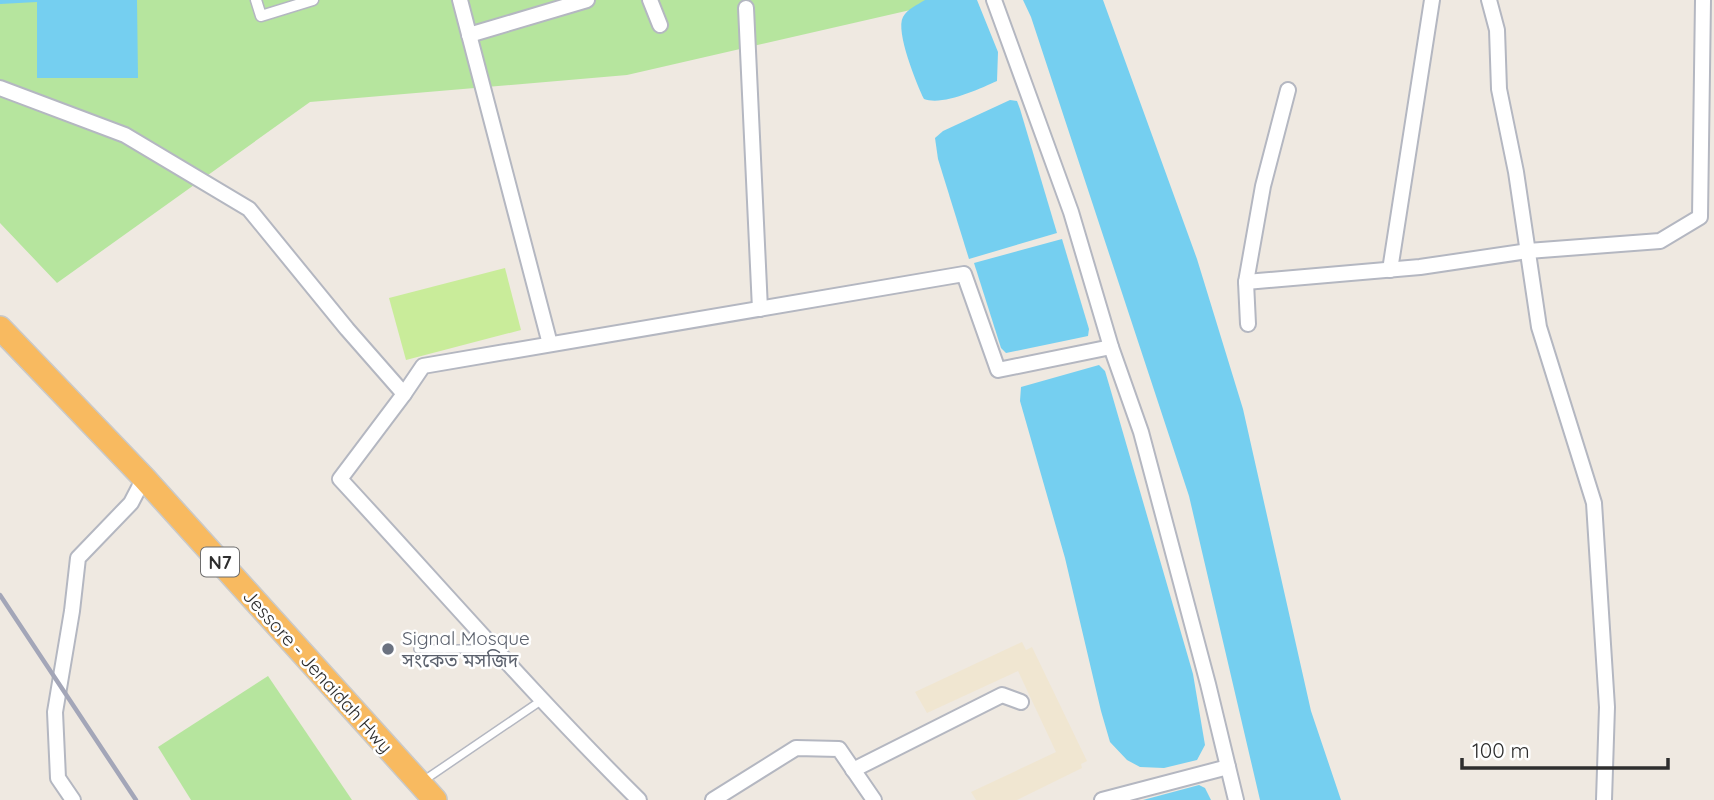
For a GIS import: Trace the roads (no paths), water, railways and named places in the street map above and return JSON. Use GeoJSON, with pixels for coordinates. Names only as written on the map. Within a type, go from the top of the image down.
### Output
{"type":"FeatureCollection","features":[{"type":"Feature","properties":{"kind":"highway","name":"Jessore - Jenaidah Hwy"},"geometry":{"type":"LineString","coordinates":[[0,328],[144,478],[428,792]]}},
{"type":"Feature","properties":{"kind":"street"},"geometry":{"type":"LineString","coordinates":[[256,0],[261,16],[313,0]]}},
{"type":"Feature","properties":{"kind":"street"},"geometry":{"type":"LineString","coordinates":[[460,0],[550,344]]}},
{"type":"Feature","properties":{"kind":"street"},"geometry":{"type":"LineString","coordinates":[[469,36],[587,0]]}},
{"type":"Feature","properties":{"kind":"street"},"geometry":{"type":"LineString","coordinates":[[650,0],[660,25]]}},
{"type":"Feature","properties":{"kind":"street"},"geometry":{"type":"LineString","coordinates":[[994,0],[1071,212],[1111,347],[1140,432],[1236,800]]}},
{"type":"Feature","properties":{"kind":"street"},"geometry":{"type":"LineString","coordinates":[[1390,270],[1432,0]]}},
{"type":"Feature","properties":{"kind":"street"},"geometry":{"type":"LineString","coordinates":[[1489,0],[1497,30],[1499,89],[1516,172],[1539,327],[1594,503],[1607,707],[1604,800]]}},
{"type":"Feature","properties":{"kind":"street"},"geometry":{"type":"LineString","coordinates":[[1246,282],[1390,270],[1528,251],[1660,241],[1700,217],[1703,0]]}},
{"type":"Feature","properties":{"kind":"street"},"geometry":{"type":"LineString","coordinates":[[746,8],[760,309]]}},
{"type":"Feature","properties":{"kind":"street"},"geometry":{"type":"LineString","coordinates":[[0,88],[125,135],[249,209],[404,394]]}},
{"type":"Feature","properties":{"kind":"street"},"geometry":{"type":"LineString","coordinates":[[1248,324],[1246,282],[1263,186],[1288,90]]}},
{"type":"Feature","properties":{"kind":"street"},"geometry":{"type":"LineString","coordinates":[[639,800],[569,732],[497,649],[340,479],[423,366],[964,274],[998,370],[1111,347]]}},
{"type":"Feature","properties":{"kind":"street"},"geometry":{"type":"LineString","coordinates":[[73,800],[58,778],[55,712],[78,558],[131,503],[144,478]]}},
{"type":"Feature","properties":{"kind":"street"},"geometry":{"type":"LineString","coordinates":[[853,770],[1002,695],[1021,702]]}},
{"type":"Feature","properties":{"kind":"street"},"geometry":{"type":"LineString","coordinates":[[713,800],[796,748],[839,749],[874,800]]}},
{"type":"Feature","properties":{"kind":"street"},"geometry":{"type":"LineString","coordinates":[[1102,800],[1228,767]]}},
{"type":"Feature","properties":{"kind":"lane"},"geometry":{"type":"LineString","coordinates":[[418,649],[497,649]]}},
{"type":"Feature","properties":{"kind":"lane"},"geometry":{"type":"LineString","coordinates":[[428,792],[542,700]]}},
{"type":"Feature","properties":{"kind":"water"},"geometry":{"type":"Polygon","coordinates":[[[0,0],[137,0],[138,78],[37,78],[37,2],[0,4],[0,0]]]}},
{"type":"Feature","properties":{"kind":"water"},"geometry":{"type":"Polygon","coordinates":[[[925,0],[977,0],[998,52],[997,81],[951,98],[932,101],[924,99],[908,58],[901,24],[903,17],[912,7],[925,0]]]}},
{"type":"Feature","properties":{"kind":"water"},"geometry":{"type":"Polygon","coordinates":[[[1023,0],[1103,0],[1197,259],[1243,409],[1311,711],[1341,800],[1260,800],[1189,496],[1031,17],[1023,0]]]}},
{"type":"Feature","properties":{"kind":"water"},"geometry":{"type":"Polygon","coordinates":[[[1010,100],[1017,101],[1020,109],[1057,233],[969,259],[938,159],[935,138],[943,131],[1010,100]]]}},
{"type":"Feature","properties":{"kind":"water"},"geometry":{"type":"Polygon","coordinates":[[[1062,239],[1089,329],[1088,336],[1006,353],[1001,348],[974,263],[1062,239]]]}},
{"type":"Feature","properties":{"kind":"water"},"geometry":{"type":"Polygon","coordinates":[[[1099,365],[1105,371],[1193,674],[1205,745],[1197,760],[1164,768],[1140,767],[1127,760],[1110,742],[1065,558],[1020,401],[1021,387],[1099,365]]]}},
{"type":"Feature","properties":{"kind":"water"},"geometry":{"type":"Polygon","coordinates":[[[1199,785],[1205,788],[1211,800],[1143,800],[1199,785]]]}},
{"type":"Feature","properties":{"kind":"railway"},"geometry":{"type":"LineString","coordinates":[[0,595],[136,800]]}},
{"type":"Feature","properties":{"kind":"place","name":"Signal Mosque সংকেত মসজিদ"},"geometry":{"type":"Point","coordinates":[388,649]}}]}
